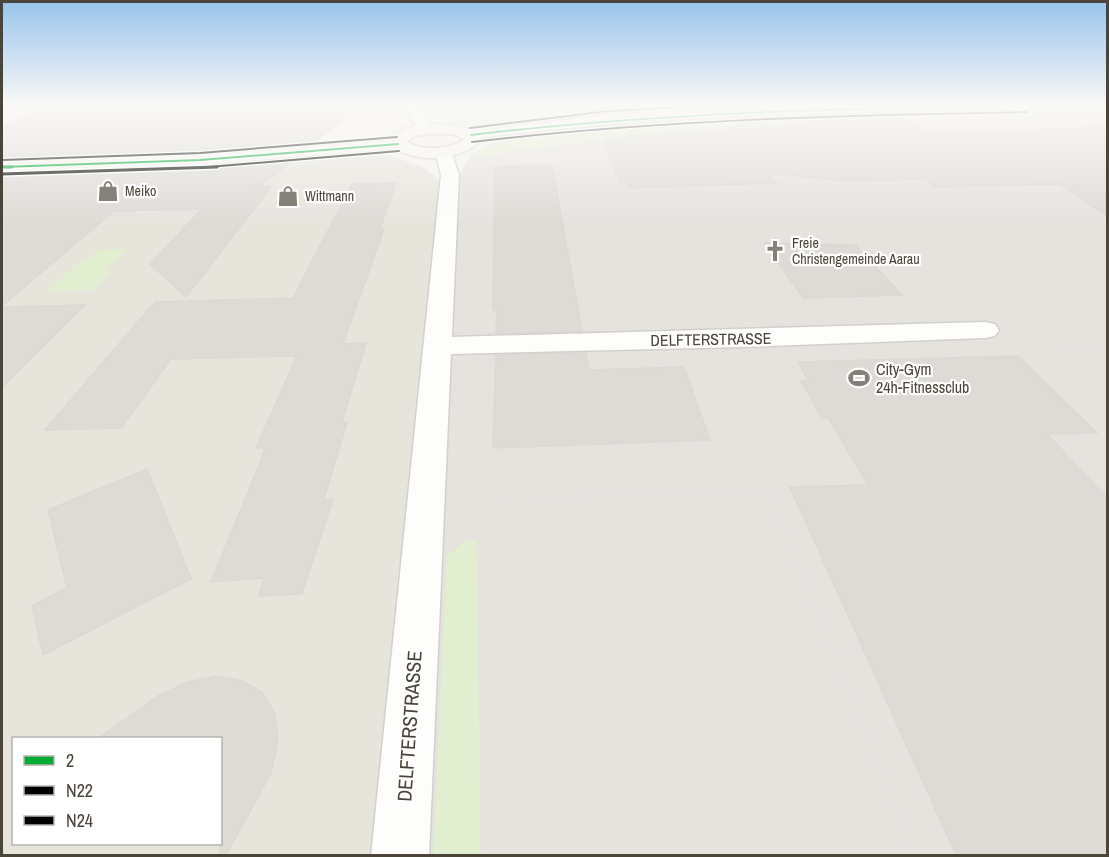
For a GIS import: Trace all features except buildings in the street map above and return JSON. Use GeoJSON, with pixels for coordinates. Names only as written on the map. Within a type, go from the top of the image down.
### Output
{"type":"FeatureCollection","features":[{"type":"Feature","properties":{"kind":"main road"},"geometry":{"type":"LineString","coordinates":[[2,167],[113,166],[216,161],[387,145]]}},
{"type":"Feature","properties":{"kind":"main road"},"geometry":{"type":"LineString","coordinates":[[401,145],[418,151],[431,145]]}},
{"type":"Feature","properties":{"kind":"street","name":"DELFTERSTRASSE"},"geometry":{"type":"LineString","coordinates":[[400,855],[450,175],[448,145]]}},
{"type":"Feature","properties":{"kind":"street","name":"DELFTERSTRASSE"},"geometry":{"type":"LineString","coordinates":[[438,346],[741,339],[985,330]]}},
{"type":"Feature","properties":{"kind":"shaded area"},"geometry":{"type":"Polygon","coordinates":[[[488,145],[1107,145],[1107,855],[400,856],[449,190],[472,154],[488,145]]]}},
{"type":"Feature","properties":{"kind":"shaded area"},"geometry":{"type":"Polygon","coordinates":[[[365,156],[391,156],[425,168],[449,190],[400,855],[2,855],[2,220],[56,181],[365,156]]]}},
{"type":"Feature","properties":{"kind":"shaded area"},"geometry":{"type":"Polygon","coordinates":[[[375,204],[373,212],[73,220],[85,211],[375,204]]]}},
{"type":"Feature","properties":{"kind":"shaded area"},"geometry":{"type":"Polygon","coordinates":[[[1107,345],[1107,398],[1052,348],[1107,345]]]}},
{"type":"Feature","properties":{"kind":"shaded area"},"geometry":{"type":"Polygon","coordinates":[[[771,491],[916,855],[481,855],[476,499],[771,491]]]}},
{"type":"Feature","properties":{"kind":"green space"},"geometry":{"type":"Polygon","coordinates":[[[559,145],[510,151],[483,159],[476,157],[475,154],[490,146],[559,145]]]}},
{"type":"Feature","properties":{"kind":"green space"},"geometry":{"type":"Polygon","coordinates":[[[128,249],[105,271],[111,272],[93,290],[47,291],[79,262],[85,262],[98,250],[128,249]]]}},
{"type":"Feature","properties":{"kind":"green space"},"geometry":{"type":"Polygon","coordinates":[[[477,539],[481,855],[433,856],[447,556],[464,541],[477,539]]]}},
{"type":"Feature","properties":{"kind":"transit line","name":"N24"},"geometry":{"type":"LineString","coordinates":[[2,160],[200,153],[299,145]]}},
{"type":"Feature","properties":{"kind":"transit line","name":"2"},"geometry":{"type":"LineString","coordinates":[[2,167],[200,160],[386,145]]}},
{"type":"Feature","properties":{"kind":"transit line","name":"N22"},"geometry":{"type":"LineString","coordinates":[[2,174],[201,168],[399,151]]}},
{"type":"Feature","properties":{"kind":"place","name":"Meiko"},"geometry":{"type":"Point","coordinates":[108,191]}},
{"type":"Feature","properties":{"kind":"place","name":"Wittmann"},"geometry":{"type":"Point","coordinates":[288,196]}},
{"type":"Feature","properties":{"kind":"place","name":"Freie Christengemeinde Aarau"},"geometry":{"type":"Point","coordinates":[775,251]}},
{"type":"Feature","properties":{"kind":"place","name":"City-Gym 24h-Fitnessclub"},"geometry":{"type":"Point","coordinates":[859,378]}}]}
